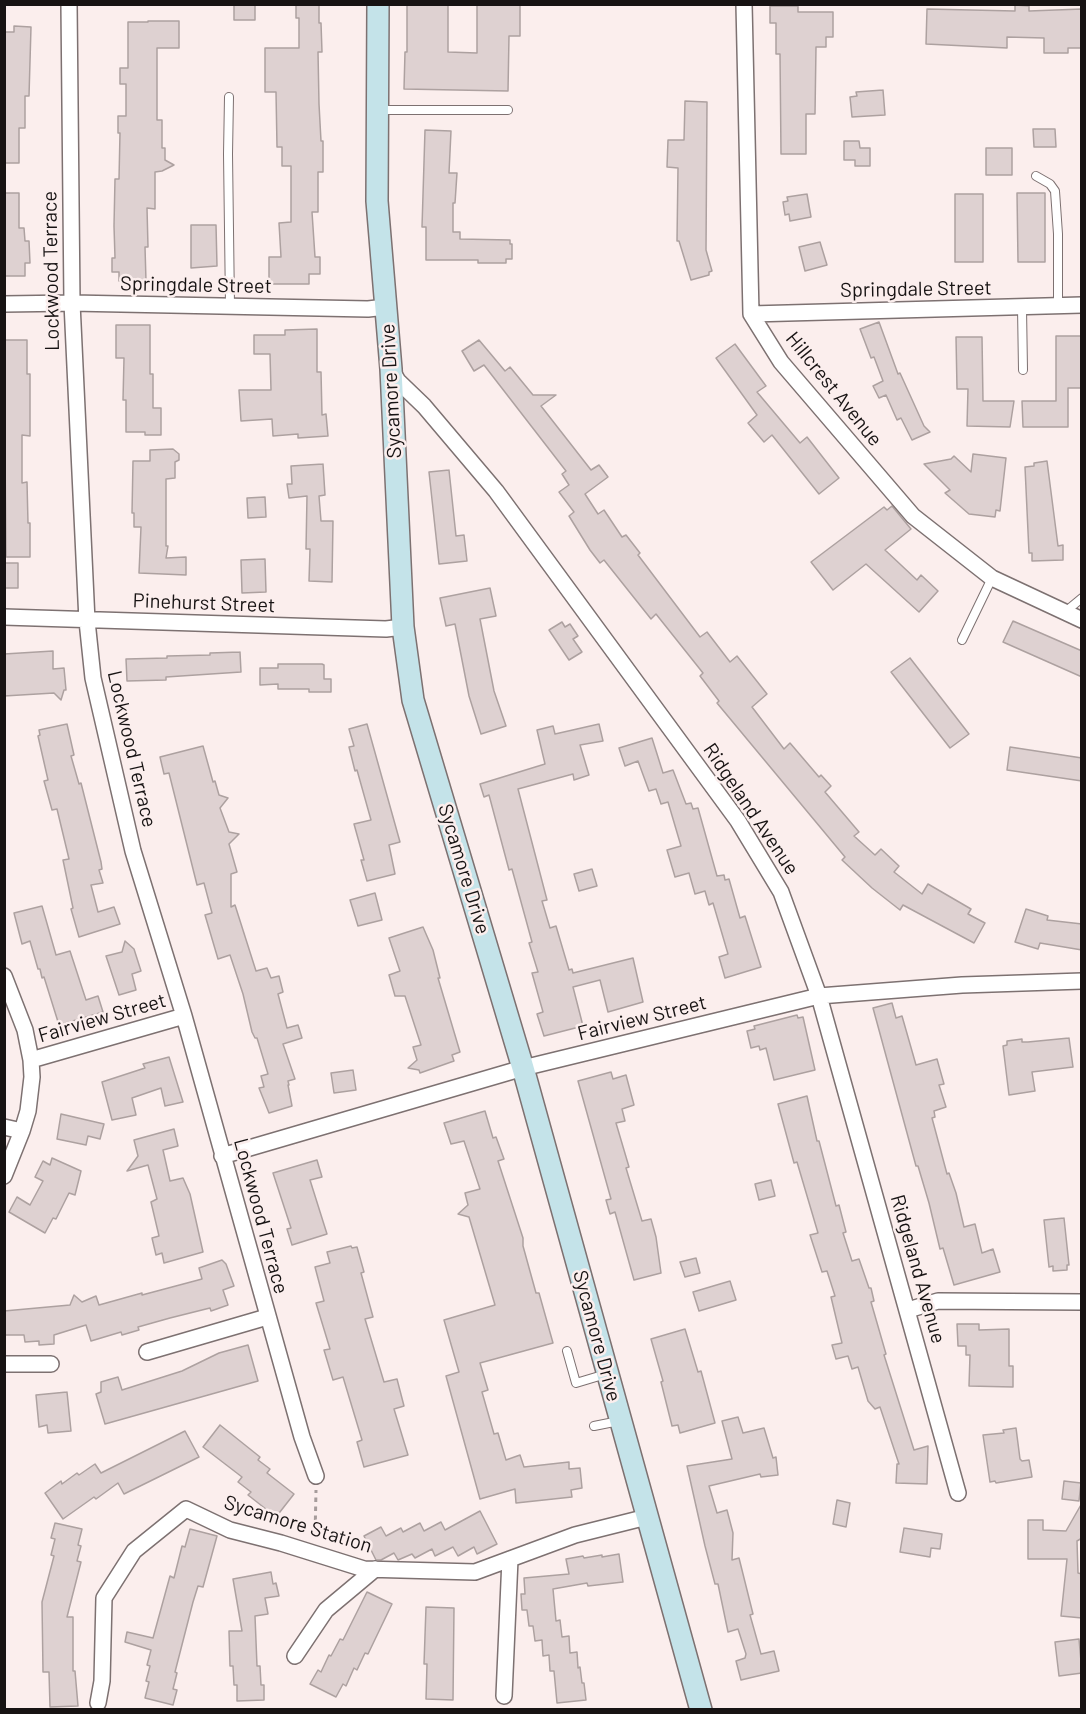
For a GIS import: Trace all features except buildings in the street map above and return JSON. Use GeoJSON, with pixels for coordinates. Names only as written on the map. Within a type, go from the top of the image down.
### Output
{"type":"FeatureCollection","features":[{"type":"Feature","properties":{"kind":"street","name":"Lockwood Terrace"},"geometry":{"type":"LineString","coordinates":[[69,4],[72,303],[87,621],[93,678],[133,851],[184,1016],[267,1317],[302,1437],[316,1476]]}},
{"type":"Feature","properties":{"kind":"street","name":"Sycamore Drive"},"geometry":{"type":"LineString","coordinates":[[378,4],[377,201],[391,369],[403,627],[413,700],[523,1068],[701,1710]]}},
{"type":"Feature","properties":{"kind":"street"},"geometry":{"type":"LineString","coordinates":[[744,4],[751,314]]}},
{"type":"Feature","properties":{"kind":"street","name":"Springdale Street"},"geometry":{"type":"LineString","coordinates":[[4,304],[72,303],[368,309],[386,307]]}},
{"type":"Feature","properties":{"kind":"street","name":"Springdale Street"},"geometry":{"type":"LineString","coordinates":[[751,314],[1022,308],[1082,304]]}},
{"type":"Feature","properties":{"kind":"street","name":"Hillcrest Avenue"},"geometry":{"type":"LineString","coordinates":[[751,314],[781,362],[913,516],[992,578],[1082,620]]}},
{"type":"Feature","properties":{"kind":"street","name":"Ridgeland Avenue"},"geometry":{"type":"LineString","coordinates":[[391,369],[398,381],[424,406],[496,491],[738,821],[781,892],[819,996],[958,1493]]}},
{"type":"Feature","properties":{"kind":"street","name":"Pinehurst Street"},"geometry":{"type":"LineString","coordinates":[[4,617],[386,629],[403,627]]}},
{"type":"Feature","properties":{"kind":"street"},"geometry":{"type":"LineString","coordinates":[[4,975],[25,1030],[31,1060],[31,1092],[22,1131],[4,1176]]}},
{"type":"Feature","properties":{"kind":"street","name":"Fairview Street"},"geometry":{"type":"LineString","coordinates":[[222,1156],[523,1068],[819,996],[962,985],[1082,981]]}},
{"type":"Feature","properties":{"kind":"street","name":"Fairview Street"},"geometry":{"type":"LineString","coordinates":[[31,1060],[184,1016]]}},
{"type":"Feature","properties":{"kind":"street"},"geometry":{"type":"LineString","coordinates":[[4,1127],[22,1131]]}},
{"type":"Feature","properties":{"kind":"street"},"geometry":{"type":"LineString","coordinates":[[908,1310],[938,1301],[1082,1302]]}},
{"type":"Feature","properties":{"kind":"street"},"geometry":{"type":"LineString","coordinates":[[147,1352],[267,1317]]}},
{"type":"Feature","properties":{"kind":"street"},"geometry":{"type":"LineString","coordinates":[[4,1364],[51,1364]]}},
{"type":"Feature","properties":{"kind":"street","name":"Sycamore Station"},"geometry":{"type":"LineString","coordinates":[[98,1703],[102,1682],[104,1598],[134,1551],[186,1509],[230,1530],[364,1569],[475,1572],[575,1535],[647,1517]]}},
{"type":"Feature","properties":{"kind":"street"},"geometry":{"type":"LineString","coordinates":[[504,1696],[510,1559]]}},
{"type":"Feature","properties":{"kind":"street","name":"Sycamore Station"},"geometry":{"type":"LineString","coordinates":[[295,1656],[326,1610],[375,1569]]}},
{"type":"Feature","properties":{"kind":"lane"},"geometry":{"type":"LineString","coordinates":[[229,97],[230,306]]}},
{"type":"Feature","properties":{"kind":"lane"},"geometry":{"type":"LineString","coordinates":[[377,110],[508,110]]}},
{"type":"Feature","properties":{"kind":"lane"},"geometry":{"type":"LineString","coordinates":[[1036,176],[1050,184],[1055,191],[1058,234],[1058,305]]}},
{"type":"Feature","properties":{"kind":"lane"},"geometry":{"type":"LineString","coordinates":[[1022,308],[1023,370]]}},
{"type":"Feature","properties":{"kind":"lane"},"geometry":{"type":"LineString","coordinates":[[962,640],[992,578]]}},
{"type":"Feature","properties":{"kind":"lane"},"geometry":{"type":"LineString","coordinates":[[1065,612],[1082,598]]}},
{"type":"Feature","properties":{"kind":"lane"},"geometry":{"type":"LineString","coordinates":[[567,1351],[576,1383],[608,1373]]}},
{"type":"Feature","properties":{"kind":"lane"},"geometry":{"type":"LineString","coordinates":[[594,1426],[621,1421]]}},
{"type":"Feature","properties":{"kind":"path"},"geometry":{"type":"LineString","coordinates":[[315,1554],[316,1476]]}}]}
